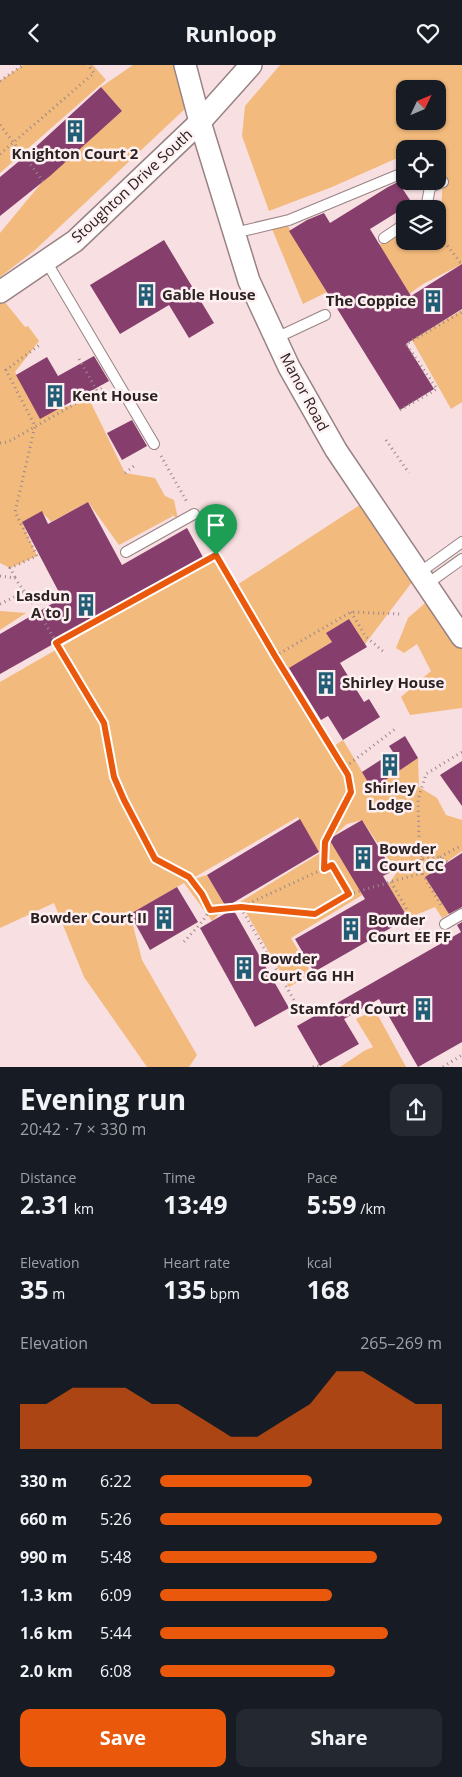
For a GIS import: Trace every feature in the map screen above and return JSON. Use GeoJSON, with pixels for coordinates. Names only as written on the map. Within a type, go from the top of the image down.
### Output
{"type":"FeatureCollection","features":[{"type":"Feature","properties":{"kind":"street","name":"Manor Road"},"geometry":{"type":"LineString","coordinates":[[185,65],[200,122],[249,281],[289,367],[336,450],[462,637]]}},
{"type":"Feature","properties":{"kind":"street","name":"Stoughton Drive South"},"geometry":{"type":"LineString","coordinates":[[0,292],[76,241],[200,122],[251,65]]}},
{"type":"Feature","properties":{"kind":"lane"},"geometry":{"type":"LineString","coordinates":[[234,233],[289,220],[396,176]]}},
{"type":"Feature","properties":{"kind":"lane"},"geometry":{"type":"LineString","coordinates":[[384,238],[396,231]]}},
{"type":"Feature","properties":{"kind":"lane"},"geometry":{"type":"LineString","coordinates":[[46,261],[154,444]]}},
{"type":"Feature","properties":{"kind":"lane"},"geometry":{"type":"LineString","coordinates":[[276,338],[325,315]]}},
{"type":"Feature","properties":{"kind":"lane"},"geometry":{"type":"LineString","coordinates":[[126,552],[194,514]]}},
{"type":"Feature","properties":{"kind":"lane"},"geometry":{"type":"LineString","coordinates":[[423,578],[462,542]]}},
{"type":"Feature","properties":{"kind":"lane"},"geometry":{"type":"LineString","coordinates":[[423,578],[462,559]]}},
{"type":"Feature","properties":{"kind":"lane"},"geometry":{"type":"LineString","coordinates":[[448,922],[462,914]]}},
{"type":"Feature","properties":{"kind":"path"},"geometry":{"type":"LineString","coordinates":[[0,81],[23,65]]}},
{"type":"Feature","properties":{"kind":"path"},"geometry":{"type":"LineString","coordinates":[[0,154],[94,73],[88,65]]}},
{"type":"Feature","properties":{"kind":"path"},"geometry":{"type":"LineString","coordinates":[[0,125],[43,181]]}},
{"type":"Feature","properties":{"kind":"path"},"geometry":{"type":"LineString","coordinates":[[446,244],[462,262]]}},
{"type":"Feature","properties":{"kind":"path"},"geometry":{"type":"LineString","coordinates":[[400,409],[436,389],[406,344],[462,312]]}},
{"type":"Feature","properties":{"kind":"path"},"geometry":{"type":"LineString","coordinates":[[40,344],[6,370],[35,426],[15,512],[37,556],[10,568],[104,723],[114,777],[155,859],[189,877],[202,894],[210,910]]}},
{"type":"Feature","properties":{"kind":"path"},"geometry":{"type":"LineString","coordinates":[[79,359],[98,391]]}},
{"type":"Feature","properties":{"kind":"path"},"geometry":{"type":"LineString","coordinates":[[0,443],[8,442],[117,381]]}},
{"type":"Feature","properties":{"kind":"path"},"geometry":{"type":"LineString","coordinates":[[386,440],[409,473]]}},
{"type":"Feature","properties":{"kind":"path"},"geometry":{"type":"LineString","coordinates":[[154,444],[275,656],[348,775],[351,792],[325,842],[324,869]]}},
{"type":"Feature","properties":{"kind":"path"},"geometry":{"type":"LineString","coordinates":[[125,473],[134,467]]}},
{"type":"Feature","properties":{"kind":"path"},"geometry":{"type":"LineString","coordinates":[[56,643],[216,555]]}},
{"type":"Feature","properties":{"kind":"path"},"geometry":{"type":"LineString","coordinates":[[0,576],[15,577]]}},
{"type":"Feature","properties":{"kind":"path"},"geometry":{"type":"LineString","coordinates":[[0,604],[25,592]]}},
{"type":"Feature","properties":{"kind":"path"},"geometry":{"type":"LineString","coordinates":[[275,656],[351,612],[400,614]]}},
{"type":"Feature","properties":{"kind":"path"},"geometry":{"type":"LineString","coordinates":[[351,612],[366,637],[384,652]]}},
{"type":"Feature","properties":{"kind":"path"},"geometry":{"type":"LineString","coordinates":[[344,768],[395,729]]}},
{"type":"Feature","properties":{"kind":"path"},"geometry":{"type":"LineString","coordinates":[[448,922],[422,873],[418,839],[418,800],[426,774],[462,752]]}},
{"type":"Feature","properties":{"kind":"path"},"geometry":{"type":"LineString","coordinates":[[421,859],[440,857],[462,845]]}},
{"type":"Feature","properties":{"kind":"path"},"geometry":{"type":"LineString","coordinates":[[440,857],[447,862]]}},
{"type":"Feature","properties":{"kind":"path"},"geometry":{"type":"LineString","coordinates":[[241,907],[332,865],[349,894]]}},
{"type":"Feature","properties":{"kind":"path"},"geometry":{"type":"LineString","coordinates":[[210,910],[241,907],[315,914],[349,894],[422,873]]}},
{"type":"Feature","properties":{"kind":"path"},"geometry":{"type":"LineString","coordinates":[[391,882],[423,937]]}},
{"type":"Feature","properties":{"kind":"path"},"geometry":{"type":"LineString","coordinates":[[241,907],[302,1014]]}},
{"type":"Feature","properties":{"kind":"path"},"geometry":{"type":"LineString","coordinates":[[182,944],[210,910]]}},
{"type":"Feature","properties":{"kind":"path"},"geometry":{"type":"LineString","coordinates":[[443,1067],[462,1055]]}},
{"type":"Feature","properties":{"kind":"path"},"geometry":{"type":"LineString","coordinates":[[313,1067],[317,1065],[321,1067]]}},
{"type":"Feature","properties":{"kind":"shaded area"},"geometry":{"type":"Polygon","coordinates":[[[23,65],[87,65],[89,67],[88,65],[93,65],[106,80],[0,173],[0,81],[23,65]]]}},
{"type":"Feature","properties":{"kind":"shaded area"},"geometry":{"type":"Polygon","coordinates":[[[133,65],[174,65],[188,106],[35,250],[0,277],[0,233],[43,181],[122,111],[101,87],[133,65]]]}},
{"type":"Feature","properties":{"kind":"shaded area"},"geometry":{"type":"Polygon","coordinates":[[[280,65],[462,65],[462,264],[423,284],[382,314],[368,291],[397,273],[379,245],[396,233],[396,250],[446,250],[446,200],[442,200],[442,190],[446,190],[446,140],[396,140],[396,159],[269,211],[242,136],[245,106],[280,65]]]}},
{"type":"Feature","properties":{"kind":"shaded area"},"geometry":{"type":"Polygon","coordinates":[[[285,221],[327,292],[303,304],[270,224],[285,221]]]}},
{"type":"Feature","properties":{"kind":"shaded area"},"geometry":{"type":"Polygon","coordinates":[[[0,296],[25,327],[28,326],[39,341],[15,372],[37,413],[90,401],[125,473],[155,478],[165,496],[174,500],[178,519],[167,511],[173,516],[119,545],[88,502],[51,522],[42,512],[22,522],[37,556],[10,568],[0,563],[0,296]]]}},
{"type":"Feature","properties":{"kind":"shaded area"},"geometry":{"type":"Polygon","coordinates":[[[462,310],[462,402],[451,409],[412,340],[462,310]]]}},
{"type":"Feature","properties":{"kind":"shaded area"},"geometry":{"type":"Polygon","coordinates":[[[369,499],[419,573],[365,644],[349,619],[327,633],[332,642],[287,670],[334,746],[343,740],[372,788],[418,758],[419,787],[437,798],[446,815],[462,820],[462,851],[425,877],[449,914],[442,918],[435,907],[408,918],[388,885],[397,872],[362,820],[347,824],[330,839],[364,894],[291,938],[312,974],[289,987],[240,902],[327,849],[319,852],[298,817],[188,881],[207,875],[226,907],[212,921],[184,883],[130,914],[142,960],[197,1055],[189,1067],[147,1067],[84,977],[54,903],[0,928],[0,682],[219,556],[237,585],[369,499]]]}},
{"type":"Feature","properties":{"kind":"shaded area"},"geometry":{"type":"Polygon","coordinates":[[[432,597],[462,639],[462,708],[410,715],[401,697],[431,671],[417,644],[404,653],[396,648],[408,618],[432,597]]]}},
{"type":"Feature","properties":{"kind":"shaded area"},"geometry":{"type":"Polygon","coordinates":[[[0,611],[26,613],[0,630],[0,611]]]}},
{"type":"Feature","properties":{"kind":"shaded area"},"geometry":{"type":"Polygon","coordinates":[[[375,1010],[406,1067],[340,1067],[373,1047],[356,1019],[375,1010]]]}},
{"type":"Feature","properties":{"kind":"building","name":"Knighton Court 2"},"geometry":{"type":"Polygon","coordinates":[[[101,87],[122,111],[50,176],[0,216],[0,177],[101,87]]]}},
{"type":"Feature","properties":{"kind":"building","name":"The Coppice"},"geometry":{"type":"Polygon","coordinates":[[[396,183],[396,190],[403,190],[410,200],[396,200],[396,213],[370,229],[411,296],[462,264],[462,309],[406,344],[434,389],[400,410],[289,231],[307,220],[324,213],[330,223],[396,183]]]}},
{"type":"Feature","properties":{"kind":"building","name":"Gable House"},"geometry":{"type":"Polygon","coordinates":[[[164,240],[214,323],[189,338],[169,305],[120,334],[90,285],[164,240]]]}},
{"type":"Feature","properties":{"kind":"building","name":"Kent House"},"geometry":{"type":"Polygon","coordinates":[[[94,356],[109,381],[40,419],[16,375],[47,357],[58,376],[94,356]]]}},
{"type":"Feature","properties":{"kind":"building"},"geometry":{"type":"Polygon","coordinates":[[[132,420],[147,446],[122,460],[107,433],[132,420]]]}},
{"type":"Feature","properties":{"kind":"building","name":"Lasdun A to J"},"geometry":{"type":"Polygon","coordinates":[[[88,502],[122,565],[187,528],[204,559],[0,674],[0,634],[62,598],[22,522],[42,511],[48,524],[88,502]]]}},
{"type":"Feature","properties":{"kind":"building","name":"Shirley House"},"geometry":{"type":"Polygon","coordinates":[[[349,619],[367,647],[340,663],[364,702],[369,699],[380,717],[343,740],[328,716],[321,720],[289,668],[332,642],[326,633],[349,619]]]}},
{"type":"Feature","properties":{"kind":"building","name":"Shirley Lodge"},"geometry":{"type":"Polygon","coordinates":[[[405,736],[418,758],[372,789],[362,772],[393,752],[389,746],[405,736]]]}},
{"type":"Feature","properties":{"kind":"building"},"geometry":{"type":"Polygon","coordinates":[[[462,761],[462,806],[440,775],[462,761]]]}},
{"type":"Feature","properties":{"kind":"building"},"geometry":{"type":"Polygon","coordinates":[[[300,819],[319,852],[226,907],[207,875],[300,819]]]}},
{"type":"Feature","properties":{"kind":"building","name":"Bowder Court EE FF"},"geometry":{"type":"Polygon","coordinates":[[[362,820],[393,871],[383,876],[408,918],[314,972],[295,939],[365,899],[329,839],[362,820]]]}},
{"type":"Feature","properties":{"kind":"building"},"geometry":{"type":"Polygon","coordinates":[[[462,853],[462,907],[449,914],[425,877],[462,853]]]}},
{"type":"Feature","properties":{"kind":"building","name":"Bowder Court II"},"geometry":{"type":"Polygon","coordinates":[[[177,887],[198,922],[150,950],[130,914],[177,887]]]}},
{"type":"Feature","properties":{"kind":"building","name":"Bowder Court GG HH"},"geometry":{"type":"Polygon","coordinates":[[[233,909],[289,1008],[255,1027],[200,928],[233,909]]]}},
{"type":"Feature","properties":{"kind":"building","name":"Stamford Court"},"geometry":{"type":"Polygon","coordinates":[[[462,922],[462,1042],[418,1067],[379,999],[344,1019],[359,1044],[320,1066],[297,1026],[461,932],[457,925],[462,922]]]}},
{"type":"Feature","properties":{"kind":"place","name":"Knighton Court 2"},"geometry":{"type":"Point","coordinates":[75,131]}},
{"type":"Feature","properties":{"kind":"place","name":"Gable House"},"geometry":{"type":"Point","coordinates":[146,295]}},
{"type":"Feature","properties":{"kind":"place","name":"The Coppice"},"geometry":{"type":"Point","coordinates":[433,301]}},
{"type":"Feature","properties":{"kind":"place","name":"Kent House"},"geometry":{"type":"Point","coordinates":[55,396]}},
{"type":"Feature","properties":{"kind":"place","name":"Lasdun A to J"},"geometry":{"type":"Point","coordinates":[86,605]}},
{"type":"Feature","properties":{"kind":"place","name":"Shirley House"},"geometry":{"type":"Point","coordinates":[326,683]}},
{"type":"Feature","properties":{"kind":"place","name":"Shirley Lodge"},"geometry":{"type":"Point","coordinates":[390,765]}},
{"type":"Feature","properties":{"kind":"place","name":"Bowder Court CC"},"geometry":{"type":"Point","coordinates":[363,858]}},
{"type":"Feature","properties":{"kind":"place","name":"Bowder Court II"},"geometry":{"type":"Point","coordinates":[164,918]}},
{"type":"Feature","properties":{"kind":"place","name":"Bowder Court EE FF"},"geometry":{"type":"Point","coordinates":[351,929]}},
{"type":"Feature","properties":{"kind":"place","name":"Bowder Court GG HH"},"geometry":{"type":"Point","coordinates":[244,968]}},
{"type":"Feature","properties":{"kind":"place","name":"Stamford Court"},"geometry":{"type":"Point","coordinates":[423,1009]}},
{"type":"Feature","properties":{"kind":"route"},"geometry":{"type":"LineString","coordinates":[[216,555],[348,775],[351,792],[325,842],[324,869],[332,865],[349,894],[315,914],[241,907],[210,910],[202,894],[189,877],[155,859],[114,777],[104,723],[56,643],[216,555]]}}]}
